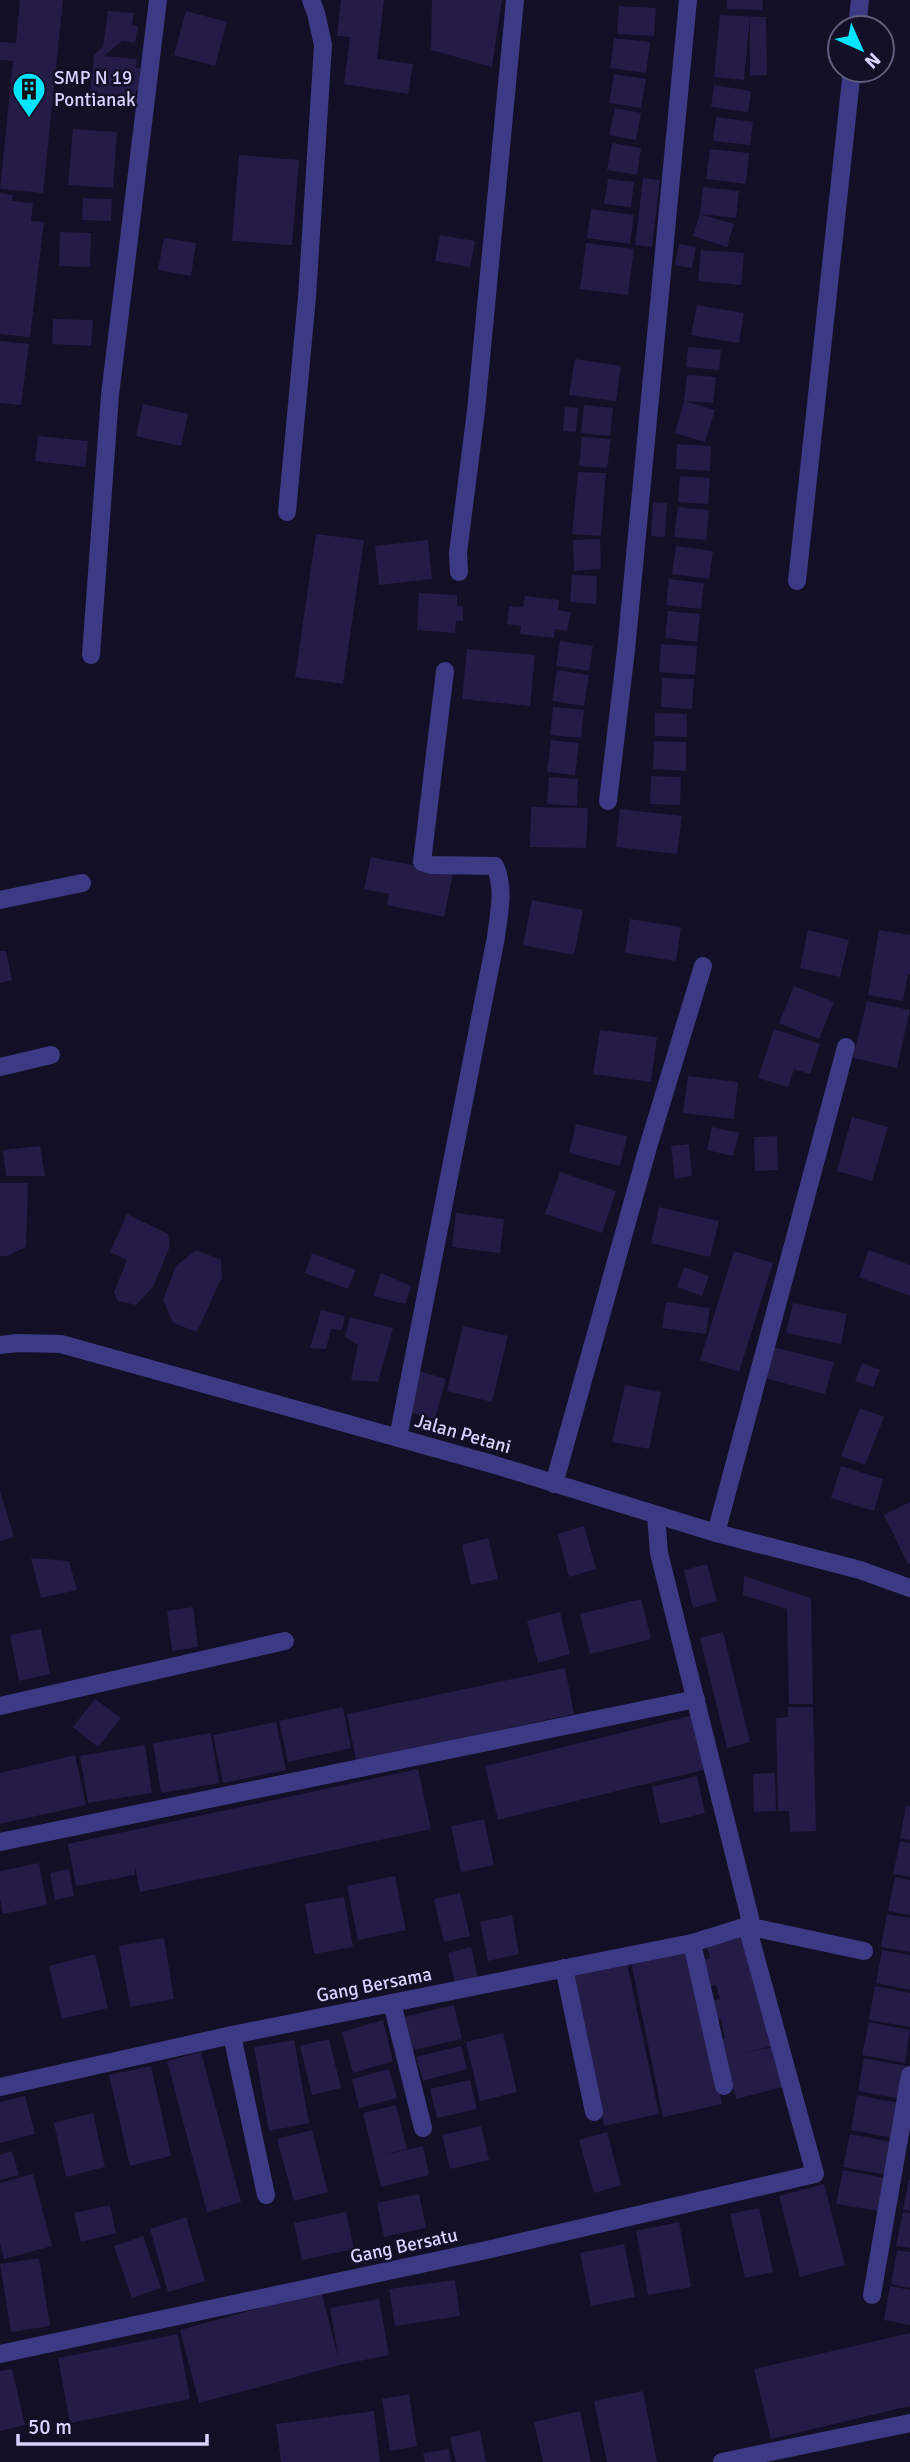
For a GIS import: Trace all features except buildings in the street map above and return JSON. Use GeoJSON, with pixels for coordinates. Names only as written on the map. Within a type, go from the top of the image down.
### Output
{"type":"FeatureCollection","features":[{"type":"Feature","properties":{"kind":"street"},"geometry":{"type":"LineString","coordinates":[[91,654],[110,395],[158,0]]}},
{"type":"Feature","properties":{"kind":"street"},"geometry":{"type":"LineString","coordinates":[[286,512],[307,297],[323,45],[311,0]]}},
{"type":"Feature","properties":{"kind":"street"},"geometry":{"type":"LineString","coordinates":[[459,572],[458,553],[476,411],[515,0]]}},
{"type":"Feature","properties":{"kind":"street"},"geometry":{"type":"LineString","coordinates":[[608,801],[626,650],[688,0]]}},
{"type":"Feature","properties":{"kind":"street"},"geometry":{"type":"LineString","coordinates":[[797,581],[850,84]]}},
{"type":"Feature","properties":{"kind":"street"},"geometry":{"type":"LineString","coordinates":[[398,1437],[496,937],[501,897],[501,879],[495,866],[431,865],[422,862],[444,671]]}},
{"type":"Feature","properties":{"kind":"street"},"geometry":{"type":"LineString","coordinates":[[0,900],[82,883]]}},
{"type":"Feature","properties":{"kind":"street"},"geometry":{"type":"LineString","coordinates":[[554,1483],[648,1147],[703,966]]}},
{"type":"Feature","properties":{"kind":"street"},"geometry":{"type":"LineString","coordinates":[[716,1533],[846,1047]]}},
{"type":"Feature","properties":{"kind":"street"},"geometry":{"type":"LineString","coordinates":[[0,1067],[51,1055]]}},
{"type":"Feature","properties":{"kind":"street","name":"Jalan Petani"},"geometry":{"type":"LineString","coordinates":[[0,1345],[61,1344],[398,1437],[716,1533],[860,1570],[910,1588]]}},
{"type":"Feature","properties":{"kind":"street"},"geometry":{"type":"LineString","coordinates":[[656,1515],[659,1553],[748,1922],[864,1951]]}},
{"type":"Feature","properties":{"kind":"street"},"geometry":{"type":"LineString","coordinates":[[0,1706],[285,1641]]}},
{"type":"Feature","properties":{"kind":"street"},"geometry":{"type":"LineString","coordinates":[[0,1842],[696,1699]]}},
{"type":"Feature","properties":{"kind":"street","name":"Gang Bersama"},"geometry":{"type":"LineString","coordinates":[[0,2087],[232,2035],[692,1943],[748,1922]]}},
{"type":"Feature","properties":{"kind":"street","name":"Gang Bersatu"},"geometry":{"type":"LineString","coordinates":[[0,2354],[491,2249],[815,2174],[748,1922]]}},
{"type":"Feature","properties":{"kind":"street"},"geometry":{"type":"LineString","coordinates":[[692,1943],[724,2085]]}},
{"type":"Feature","properties":{"kind":"street"},"geometry":{"type":"LineString","coordinates":[[564,1968],[594,2112]]}},
{"type":"Feature","properties":{"kind":"street"},"geometry":{"type":"LineString","coordinates":[[392,2003],[423,2128]]}},
{"type":"Feature","properties":{"kind":"street"},"geometry":{"type":"LineString","coordinates":[[232,2035],[266,2195]]}},
{"type":"Feature","properties":{"kind":"street"},"geometry":{"type":"LineString","coordinates":[[872,2295],[910,2075]]}},
{"type":"Feature","properties":{"kind":"street"},"geometry":{"type":"LineString","coordinates":[[723,2462],[910,2423]]}},
{"type":"Feature","properties":{"kind":"place","name":"SMP N 19 Pontianak"},"geometry":{"type":"Point","coordinates":[29,119]}}]}
